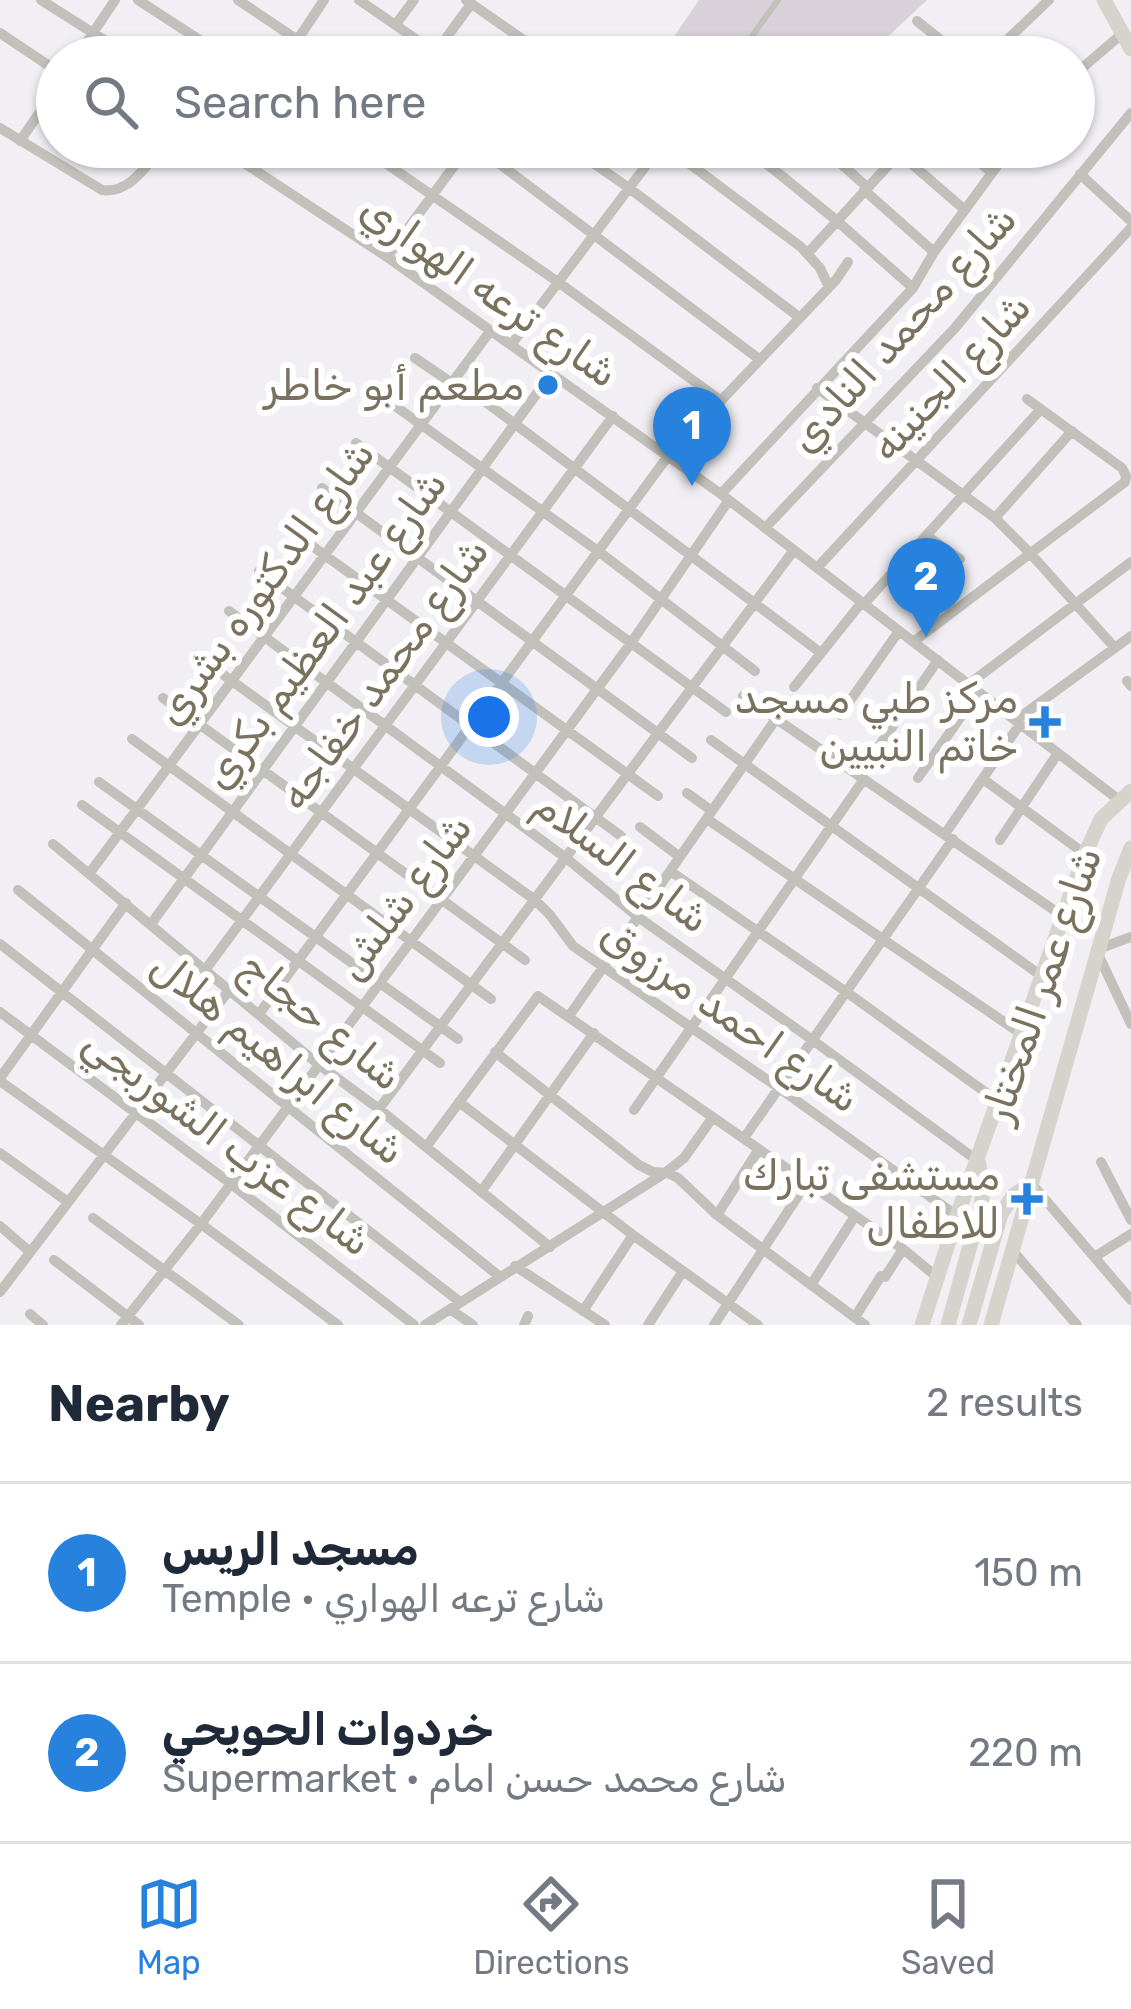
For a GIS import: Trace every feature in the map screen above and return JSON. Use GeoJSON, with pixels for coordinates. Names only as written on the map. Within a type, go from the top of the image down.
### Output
{"type":"FeatureCollection","features":[{"type":"Feature","properties":{"kind":"main road"},"geometry":{"type":"LineString","coordinates":[[1105,0],[1127,40]]}},
{"type":"Feature","properties":{"kind":"main road","name":"شارع عمر المختار"},"geometry":{"type":"LineString","coordinates":[[922,1325],[1085,854],[1101,819],[1125,795]]}},
{"type":"Feature","properties":{"kind":"main road","name":"شارع عمر المختار"},"geometry":{"type":"LineString","coordinates":[[993,1317],[1131,848]]}},
{"type":"Feature","properties":{"kind":"main road"},"geometry":{"type":"LineString","coordinates":[[948,1325],[981,1206],[978,1161]]}},
{"type":"Feature","properties":{"kind":"main road"},"geometry":{"type":"LineString","coordinates":[[969,1325],[1001,1214],[1013,1196],[1031,1183]]}},
{"type":"Feature","properties":{"kind":"street"},"geometry":{"type":"LineString","coordinates":[[41,0],[98,36]]}},
{"type":"Feature","properties":{"kind":"street"},"geometry":{"type":"LineString","coordinates":[[91,36],[115,0]]}},
{"type":"Feature","properties":{"kind":"street"},"geometry":{"type":"LineString","coordinates":[[138,0],[194,36]]}},
{"type":"Feature","properties":{"kind":"street"},"geometry":{"type":"LineString","coordinates":[[238,0],[291,36]]}},
{"type":"Feature","properties":{"kind":"street"},"geometry":{"type":"LineString","coordinates":[[300,36],[324,0]]}},
{"type":"Feature","properties":{"kind":"street"},"geometry":{"type":"LineString","coordinates":[[359,0],[378,5],[412,36]]}},
{"type":"Feature","properties":{"kind":"street"},"geometry":{"type":"LineString","coordinates":[[396,25],[414,0]]}},
{"type":"Feature","properties":{"kind":"street"},"geometry":{"type":"LineString","coordinates":[[1011,36],[1049,0]]}},
{"type":"Feature","properties":{"kind":"street"},"geometry":{"type":"LineString","coordinates":[[449,36],[468,2],[516,36]]}},
{"type":"Feature","properties":{"kind":"street"},"geometry":{"type":"LineString","coordinates":[[917,21],[936,36]]}},
{"type":"Feature","properties":{"kind":"street"},"geometry":{"type":"LineString","coordinates":[[2,38],[36,58]]}},
{"type":"Feature","properties":{"kind":"street"},"geometry":{"type":"LineString","coordinates":[[1095,61],[1127,40]]}},
{"type":"Feature","properties":{"kind":"street","name":"شارع محمد النادي"},"geometry":{"type":"LineString","coordinates":[[1095,156],[1131,113]]}},
{"type":"Feature","properties":{"kind":"street"},"geometry":{"type":"LineString","coordinates":[[20,141],[36,117]]}},
{"type":"Feature","properties":{"kind":"street"},"geometry":{"type":"LineString","coordinates":[[0,128],[36,150]]}},
{"type":"Feature","properties":{"kind":"street"},"geometry":{"type":"LineString","coordinates":[[68,168],[110,192],[124,188],[143,168]]}},
{"type":"Feature","properties":{"kind":"street","name":"شارع ترعه الهواري"},"geometry":{"type":"LineString","coordinates":[[254,168],[613,416],[1058,753],[1125,795]]}},
{"type":"Feature","properties":{"kind":"street"},"geometry":{"type":"LineString","coordinates":[[394,168],[720,400]]}},
{"type":"Feature","properties":{"kind":"street"},"geometry":{"type":"LineString","coordinates":[[387,256],[450,168]]}},
{"type":"Feature","properties":{"kind":"street"},"geometry":{"type":"LineString","coordinates":[[505,168],[759,359]]}},
{"type":"Feature","properties":{"kind":"street"},"geometry":{"type":"LineString","coordinates":[[600,168],[799,317]]}},
{"type":"Feature","properties":{"kind":"street"},"geometry":{"type":"LineString","coordinates":[[511,344],[646,168]]}},
{"type":"Feature","properties":{"kind":"street"},"geometry":{"type":"LineString","coordinates":[[692,168],[808,253],[829,287]]}},
{"type":"Feature","properties":{"kind":"street"},"geometry":{"type":"LineString","coordinates":[[771,168],[913,288]]}},
{"type":"Feature","properties":{"kind":"street"},"geometry":{"type":"LineString","coordinates":[[844,168],[934,252]]}},
{"type":"Feature","properties":{"kind":"street"},"geometry":{"type":"LineString","coordinates":[[808,253],[885,168]]}},
{"type":"Feature","properties":{"kind":"street"},"geometry":{"type":"LineString","coordinates":[[922,168],[965,210]]}},
{"type":"Feature","properties":{"kind":"street"},"geometry":{"type":"LineString","coordinates":[[986,168],[992,173]]}},
{"type":"Feature","properties":{"kind":"street","name":"شارع شلش"},"geometry":{"type":"LineString","coordinates":[[124,1321],[202,1224],[631,643],[725,497],[818,388],[913,288],[996,168]]}},
{"type":"Feature","properties":{"kind":"street","name":"شارع محمد النادي"},"geometry":{"type":"LineString","coordinates":[[766,528],[955,328],[1085,168]]}},
{"type":"Feature","properties":{"kind":"street"},"geometry":{"type":"LineString","coordinates":[[1080,174],[1131,224]]}},
{"type":"Feature","properties":{"kind":"street","name":"شارع الجنينه"},"geometry":{"type":"LineString","coordinates":[[818,568],[1131,224]]}},
{"type":"Feature","properties":{"kind":"street"},"geometry":{"type":"LineString","coordinates":[[259,1014],[668,456],[848,262]]}},
{"type":"Feature","properties":{"kind":"street","name":"شارع الدكتوره بشري"},"geometry":{"type":"LineString","coordinates":[[89,874],[491,330]]}},
{"type":"Feature","properties":{"kind":"street"},"geometry":{"type":"LineString","coordinates":[[415,358],[514,424],[821,653]]}},
{"type":"Feature","properties":{"kind":"street","name":"شارع عبد العظيم بكري"},"geometry":{"type":"LineString","coordinates":[[151,924],[551,374]]}},
{"type":"Feature","properties":{"kind":"street"},"geometry":{"type":"LineString","coordinates":[[818,388],[994,518],[1115,648]]}},
{"type":"Feature","properties":{"kind":"street"},"geometry":{"type":"LineString","coordinates":[[913,642],[1125,482],[1122,468],[1027,399]]}},
{"type":"Feature","properties":{"kind":"street"},"geometry":{"type":"LineString","coordinates":[[388,401],[598,551],[755,671]]}},
{"type":"Feature","properties":{"kind":"street"},"geometry":{"type":"LineString","coordinates":[[794,687],[863,603],[1041,409]]}},
{"type":"Feature","properties":{"kind":"street","name":"شارع محمد خفاجه"},"geometry":{"type":"LineString","coordinates":[[206,968],[613,416]]}},
{"type":"Feature","properties":{"kind":"street"},"geometry":{"type":"LineString","coordinates":[[994,518],[1072,431]]}},
{"type":"Feature","properties":{"kind":"street"},"geometry":{"type":"LineString","coordinates":[[356,443],[726,712]]}},
{"type":"Feature","properties":{"kind":"street"},"geometry":{"type":"LineString","coordinates":[[322,488],[692,758]]}},
{"type":"Feature","properties":{"kind":"street"},"geometry":{"type":"LineString","coordinates":[[290,530],[658,796]]}},
{"type":"Feature","properties":{"kind":"street"},"geometry":{"type":"LineString","coordinates":[[927,536],[960,559]]}},
{"type":"Feature","properties":{"kind":"street"},"geometry":{"type":"LineString","coordinates":[[380,1109],[794,550]]}},
{"type":"Feature","properties":{"kind":"street"},"geometry":{"type":"LineString","coordinates":[[918,778],[974,688],[1131,562]]}},
{"type":"Feature","properties":{"kind":"street"},"geometry":{"type":"LineString","coordinates":[[259,572],[621,836]]}},
{"type":"Feature","properties":{"kind":"street","name":"شارع السلام"},"geometry":{"type":"LineString","coordinates":[[229,611],[506,813],[638,917],[978,1161]]}},
{"type":"Feature","properties":{"kind":"street"},"geometry":{"type":"LineString","coordinates":[[840,715],[899,631]]}},
{"type":"Feature","properties":{"kind":"street"},"geometry":{"type":"LineString","coordinates":[[744,1138],[919,887],[1018,722],[1131,636]]}},
{"type":"Feature","properties":{"kind":"street","name":"شارع احمد مرزوق"},"geometry":{"type":"LineString","coordinates":[[196,655],[535,900],[573,946],[957,1216]]}},
{"type":"Feature","properties":{"kind":"street"},"geometry":{"type":"LineString","coordinates":[[877,748],[938,660]]}},
{"type":"Feature","properties":{"kind":"street"},"geometry":{"type":"LineString","coordinates":[[742,696],[1064,916]]}},
{"type":"Feature","properties":{"kind":"street"},"geometry":{"type":"LineString","coordinates":[[163,698],[525,960]]}},
{"type":"Feature","properties":{"kind":"street"},"geometry":{"type":"LineString","coordinates":[[568,1016],[776,719]]}},
{"type":"Feature","properties":{"kind":"street"},"geometry":{"type":"LineString","coordinates":[[132,739],[490,999]]}},
{"type":"Feature","properties":{"kind":"street"},"geometry":{"type":"LineString","coordinates":[[711,740],[1043,977]]}},
{"type":"Feature","properties":{"kind":"street"},"geometry":{"type":"LineString","coordinates":[[1000,840],[1058,753]]}},
{"type":"Feature","properties":{"kind":"street"},"geometry":{"type":"LineString","coordinates":[[634,1110],[864,779]]}},
{"type":"Feature","properties":{"kind":"street"},"geometry":{"type":"LineString","coordinates":[[983,779],[1085,854]]}},
{"type":"Feature","properties":{"kind":"street"},"geometry":{"type":"LineString","coordinates":[[99,782],[458,1039]]}},
{"type":"Feature","properties":{"kind":"street"},"geometry":{"type":"LineString","coordinates":[[687,794],[794,878],[1023,1035]]}},
{"type":"Feature","properties":{"kind":"street"},"geometry":{"type":"LineString","coordinates":[[82,805],[440,1064]]}},
{"type":"Feature","properties":{"kind":"street"},"geometry":{"type":"LineString","coordinates":[[640,827],[680,857]]}},
{"type":"Feature","properties":{"kind":"street","name":"شارع حجاج"},"geometry":{"type":"LineString","coordinates":[[52,844],[318,1064],[550,1247]]}},
{"type":"Feature","properties":{"kind":"street"},"geometry":{"type":"LineString","coordinates":[[670,871],[999,1102]]}},
{"type":"Feature","properties":{"kind":"street","name":"شارع ابراهيم هلال"},"geometry":{"type":"LineString","coordinates":[[18,890],[499,1276]]}},
{"type":"Feature","properties":{"kind":"street"},"geometry":{"type":"LineString","coordinates":[[126,904],[0,1080],[338,1325]]}},
{"type":"Feature","properties":{"kind":"street"},"geometry":{"type":"LineString","coordinates":[[1131,937],[1098,951],[1131,1024]]}},
{"type":"Feature","properties":{"kind":"street"},"geometry":{"type":"LineString","coordinates":[[0,944],[258,1145],[455,1305],[473,1325]]}},
{"type":"Feature","properties":{"kind":"street"},"geometry":{"type":"LineString","coordinates":[[0,1290],[230,989]]}},
{"type":"Feature","properties":{"kind":"street"},"geometry":{"type":"LineString","coordinates":[[426,1147],[538,996],[937,1277]]}},
{"type":"Feature","properties":{"kind":"street","name":"شارع عزب الشوربجي"},"geometry":{"type":"LineString","coordinates":[[0,1012],[414,1325]]}},
{"type":"Feature","properties":{"kind":"street"},"geometry":{"type":"LineString","coordinates":[[481,1192],[593,1034]]}},
{"type":"Feature","properties":{"kind":"street"},"geometry":{"type":"LineString","coordinates":[[495,1052],[639,1165],[678,1178],[717,1215],[860,1321],[881,1276],[885,1277],[902,1249]]}},
{"type":"Feature","properties":{"kind":"street"},"geometry":{"type":"LineString","coordinates":[[459,1102],[758,1325]]}},
{"type":"Feature","properties":{"kind":"street"},"geometry":{"type":"LineString","coordinates":[[425,1325],[665,1173],[684,1158],[713,1117]]}},
{"type":"Feature","properties":{"kind":"street"},"geometry":{"type":"LineString","coordinates":[[717,1215],[759,1149]]}},
{"type":"Feature","properties":{"kind":"street"},"geometry":{"type":"LineString","coordinates":[[0,1153],[68,1202]]}},
{"type":"Feature","properties":{"kind":"street"},"geometry":{"type":"LineString","coordinates":[[1101,1162],[1131,1220]]}},
{"type":"Feature","properties":{"kind":"street"},"geometry":{"type":"LineString","coordinates":[[714,1325],[806,1182]]}},
{"type":"Feature","properties":{"kind":"street"},"geometry":{"type":"LineString","coordinates":[[1031,1183],[1131,1300]]}},
{"type":"Feature","properties":{"kind":"street"},"geometry":{"type":"LineString","coordinates":[[811,1285],[855,1216]]}},
{"type":"Feature","properties":{"kind":"street"},"geometry":{"type":"LineString","coordinates":[[93,1218],[239,1325]]}},
{"type":"Feature","properties":{"kind":"street"},"geometry":{"type":"LineString","coordinates":[[0,1226],[30,1252]]}},
{"type":"Feature","properties":{"kind":"street"},"geometry":{"type":"LineString","coordinates":[[1096,1256],[1131,1234]]}},
{"type":"Feature","properties":{"kind":"street"},"geometry":{"type":"LineString","coordinates":[[584,1311],[634,1235]]}},
{"type":"Feature","properties":{"kind":"street"},"geometry":{"type":"LineString","coordinates":[[1012,1250],[1077,1325]]}},
{"type":"Feature","properties":{"kind":"street"},"geometry":{"type":"LineString","coordinates":[[54,1260],[124,1321],[139,1325]]}},
{"type":"Feature","properties":{"kind":"street"},"geometry":{"type":"LineString","coordinates":[[515,1266],[605,1325]]}},
{"type":"Feature","properties":{"kind":"street"},"geometry":{"type":"LineString","coordinates":[[648,1325],[682,1270]]}},
{"type":"Feature","properties":{"kind":"street"},"geometry":{"type":"LineString","coordinates":[[30,1314],[43,1325]]}},
{"type":"Feature","properties":{"kind":"street"},"geometry":{"type":"LineString","coordinates":[[993,1317],[1009,1325]]}},
{"type":"Feature","properties":{"kind":"lane"},"geometry":{"type":"LineString","coordinates":[[752,36],[778,0]]}},
{"type":"Feature","properties":{"kind":"shaded area"},"geometry":{"type":"Polygon","coordinates":[[[699,0],[927,0],[888,36],[674,36],[699,0]]]}},
{"type":"Feature","properties":{"kind":"place","name":"مطعم أبو خاطر"},"geometry":{"type":"Point","coordinates":[548,385]}},
{"type":"Feature","properties":{"kind":"place","name":"مسجد الريس"},"geometry":{"type":"Point","coordinates":[692,486]}},
{"type":"Feature","properties":{"kind":"place","name":"خردوات الحويحي"},"geometry":{"type":"Point","coordinates":[926,637]}},
{"type":"Feature","properties":{"kind":"place","name":"مركز طبي مسجد خاتم النبيين"},"geometry":{"type":"Point","coordinates":[1045,722]}},
{"type":"Feature","properties":{"kind":"place","name":"مستشفى تبارك للاطفال"},"geometry":{"type":"Point","coordinates":[1027,1199]}}]}
